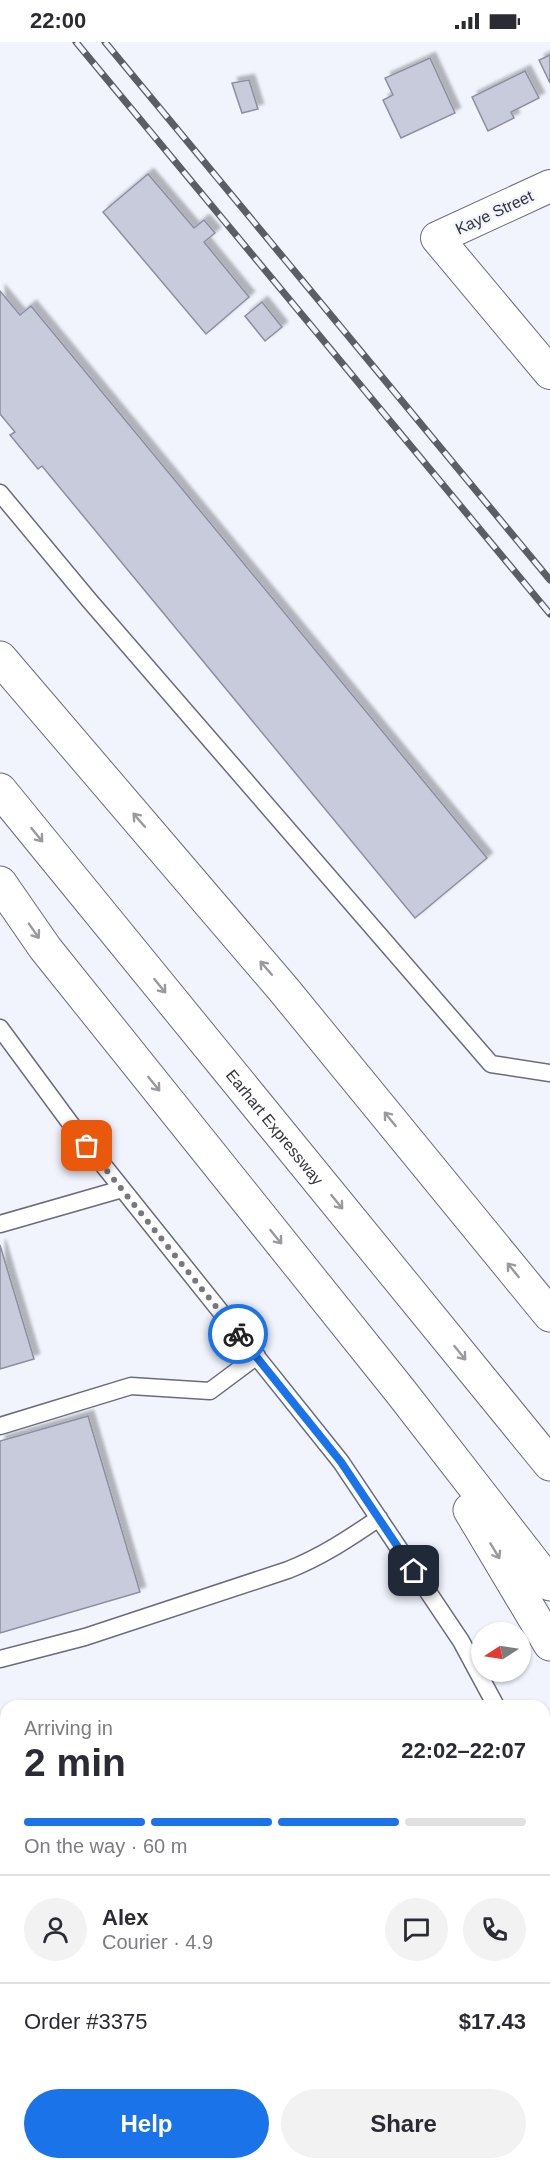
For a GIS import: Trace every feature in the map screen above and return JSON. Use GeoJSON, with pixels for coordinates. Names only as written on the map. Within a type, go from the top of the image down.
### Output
{"type":"FeatureCollection","features":[{"type":"Feature","properties":{"kind":"highway"},"geometry":{"type":"LineString","coordinates":[[0,658],[284,990],[550,1315]]}},
{"type":"Feature","properties":{"kind":"highway","name":"Earhart Expressway"},"geometry":{"type":"LineString","coordinates":[[0,790],[550,1464]]}},
{"type":"Feature","properties":{"kind":"highway"},"geometry":{"type":"LineString","coordinates":[[0,884],[45,948],[401,1392],[550,1584]]}},
{"type":"Feature","properties":{"kind":"highway"},"geometry":{"type":"LineString","coordinates":[[401,1392],[550,1644]]}},
{"type":"Feature","properties":{"kind":"street","name":"Kaye Street"},"geometry":{"type":"LineString","coordinates":[[550,186],[437,238],[550,373]]}},
{"type":"Feature","properties":{"kind":"lane"},"geometry":{"type":"LineString","coordinates":[[0,493],[89,600],[490,1064],[550,1073]]}},
{"type":"Feature","properties":{"kind":"lane"},"geometry":{"type":"LineString","coordinates":[[0,1028],[75,1131],[341,1462],[460,1641],[493,1700]]}},
{"type":"Feature","properties":{"kind":"lane"},"geometry":{"type":"LineString","coordinates":[[0,1224],[122,1189]]}},
{"type":"Feature","properties":{"kind":"lane"},"geometry":{"type":"LineString","coordinates":[[0,1426],[131,1386],[210,1391],[257,1356]]}},
{"type":"Feature","properties":{"kind":"lane"},"geometry":{"type":"LineString","coordinates":[[0,1659],[85,1637],[288,1570],[310,1561],[379,1518]]}},
{"type":"Feature","properties":{"kind":"building"},"geometry":{"type":"Polygon","coordinates":[[[550,55],[550,83],[539,60],[550,55]]]}},
{"type":"Feature","properties":{"kind":"building"},"geometry":{"type":"Polygon","coordinates":[[[430,58],[455,113],[401,138],[383,100],[393,95],[385,78],[430,58]]]}},
{"type":"Feature","properties":{"kind":"building"},"geometry":{"type":"Polygon","coordinates":[[[525,71],[539,98],[511,112],[514,118],[488,131],[472,97],[525,71]]]}},
{"type":"Feature","properties":{"kind":"building"},"geometry":{"type":"Polygon","coordinates":[[[249,80],[258,109],[242,113],[232,83],[249,80]]]}},
{"type":"Feature","properties":{"kind":"building"},"geometry":{"type":"Polygon","coordinates":[[[148,174],[194,228],[204,220],[215,233],[204,242],[249,297],[206,334],[103,212],[148,174]]]}},
{"type":"Feature","properties":{"kind":"building"},"geometry":{"type":"Polygon","coordinates":[[[0,291],[20,315],[31,306],[487,858],[415,918],[42,466],[38,469],[10,435],[15,432],[0,414],[0,291]]]}},
{"type":"Feature","properties":{"kind":"building"},"geometry":{"type":"Polygon","coordinates":[[[262,302],[282,327],[265,341],[245,316],[262,302]]]}},
{"type":"Feature","properties":{"kind":"building"},"geometry":{"type":"Polygon","coordinates":[[[0,1245],[34,1359],[0,1369],[0,1245]]]}},
{"type":"Feature","properties":{"kind":"building"},"geometry":{"type":"Polygon","coordinates":[[[88,1416],[140,1592],[0,1633],[0,1441],[88,1416]]]}},
{"type":"Feature","properties":{"kind":"railway"},"geometry":{"type":"LineString","coordinates":[[76,42],[550,614]]}},
{"type":"Feature","properties":{"kind":"railway"},"geometry":{"type":"LineString","coordinates":[[105,42],[550,580]]}},
{"type":"Feature","properties":{"kind":"way so far"},"geometry":{"type":"LineString","coordinates":[[87,1146],[238,1334]]}},
{"type":"Feature","properties":{"kind":"route"},"geometry":{"type":"LineString","coordinates":[[238,1334],[341,1462],[414,1571]]}}]}
